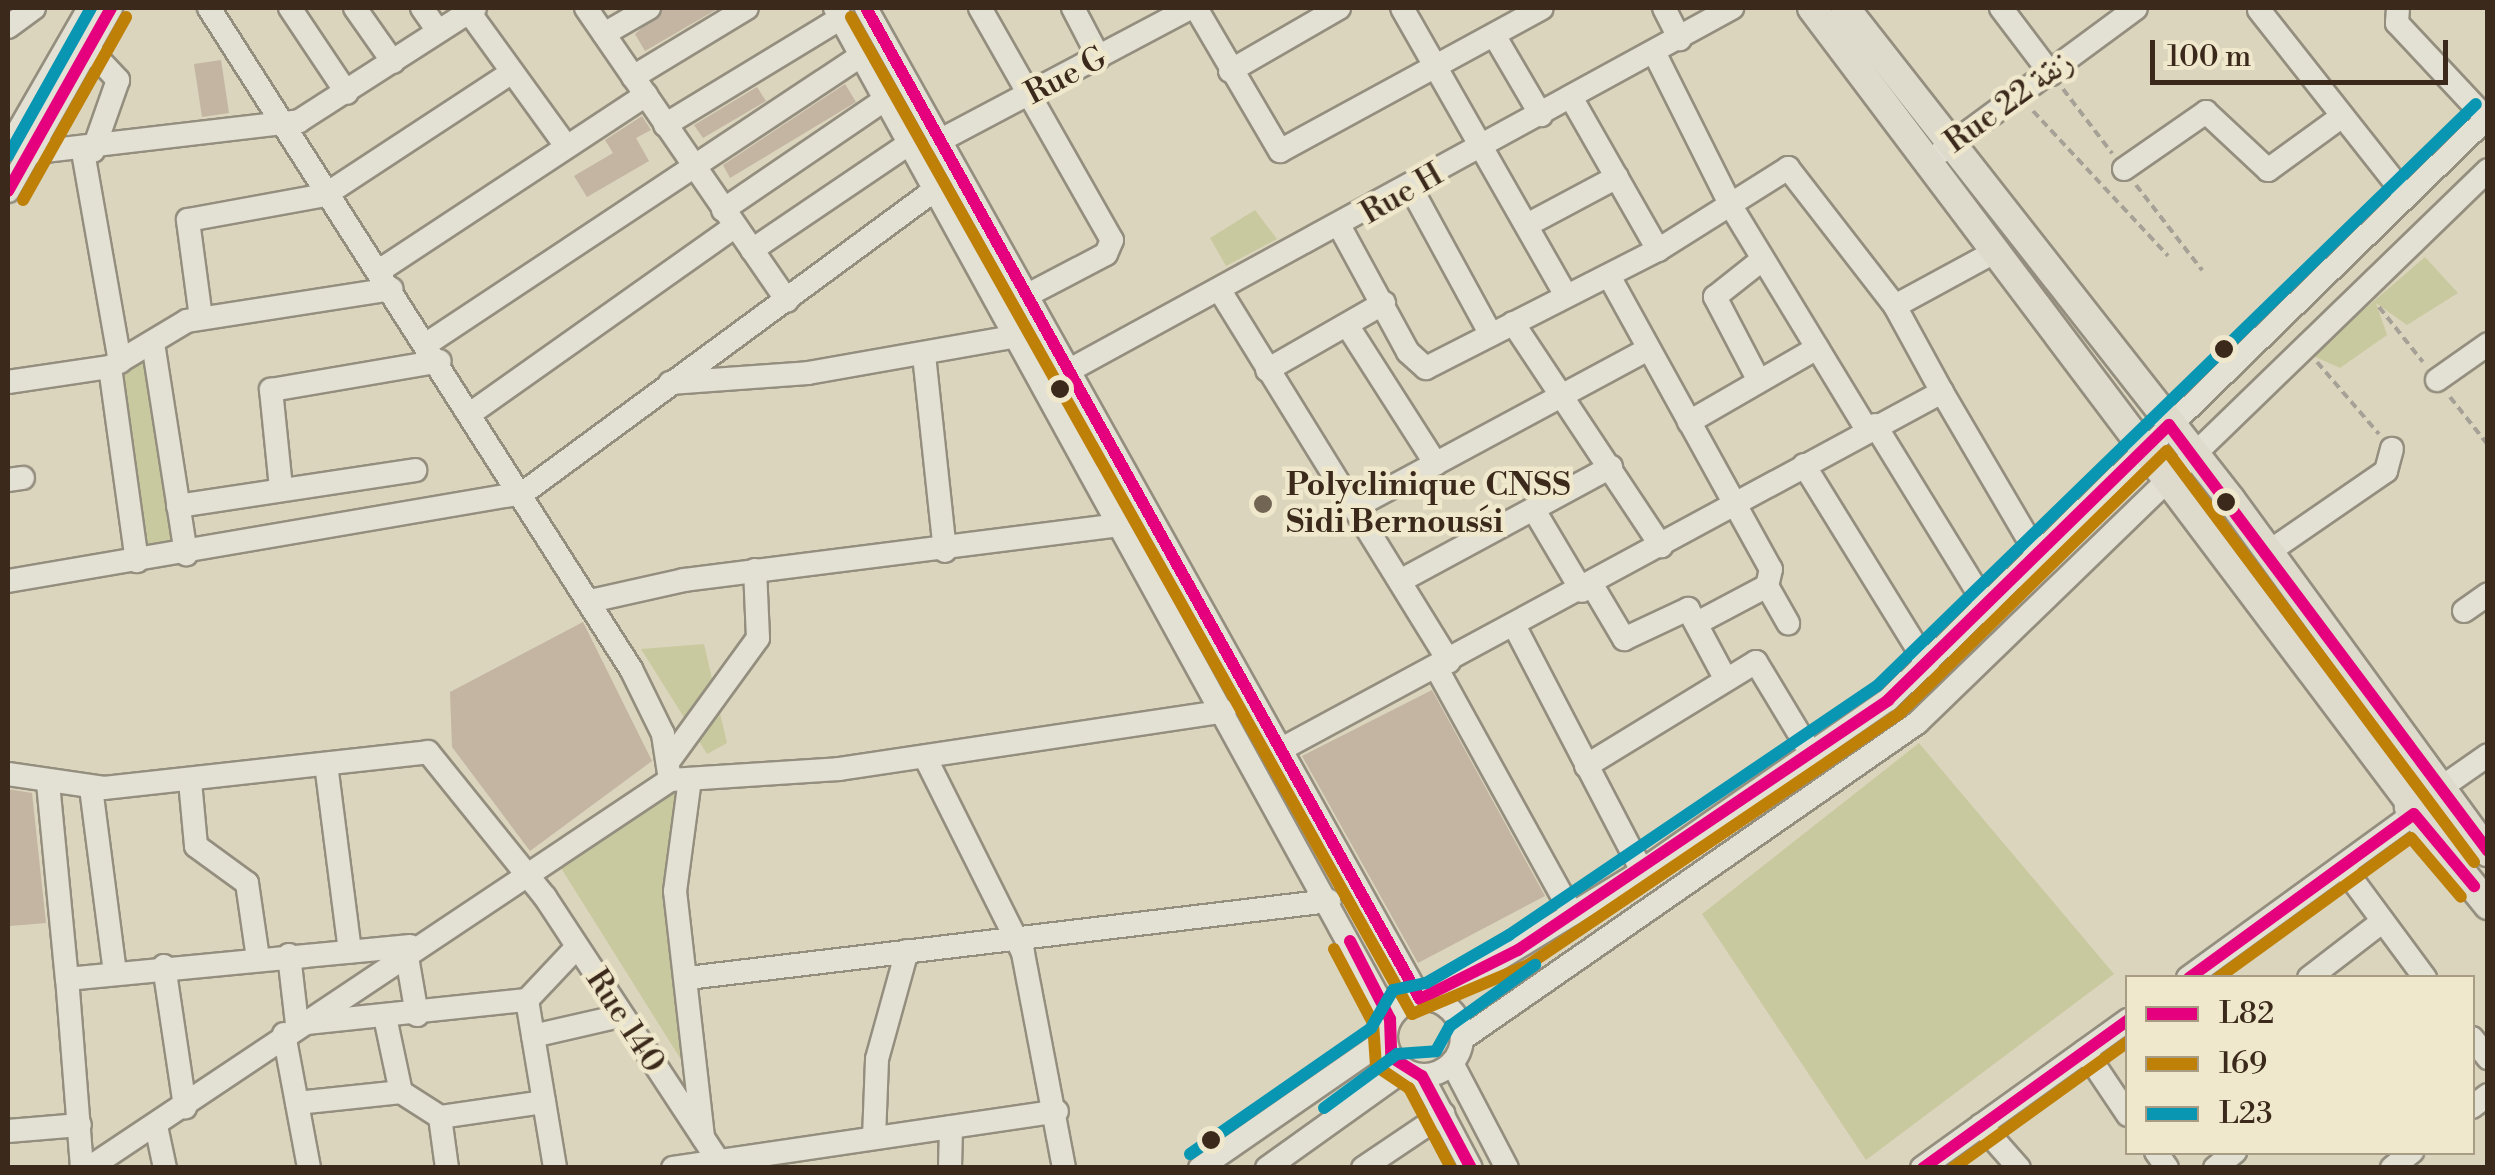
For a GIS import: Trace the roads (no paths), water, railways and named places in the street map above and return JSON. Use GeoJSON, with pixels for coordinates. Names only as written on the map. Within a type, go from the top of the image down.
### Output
{"type":"FeatureCollection","features":[{"type":"Feature","properties":{"kind":"main road"},"geometry":{"type":"LineString","coordinates":[[1812,8],[1941,152],[2194,454],[2488,852]]}},
{"type":"Feature","properties":{"kind":"main road"},"geometry":{"type":"LineString","coordinates":[[1845,8],[1941,152],[1998,250],[2488,905]]}},
{"type":"Feature","properties":{"kind":"main road"},"geometry":{"type":"LineString","coordinates":[[2414,810],[2444,788]]}},
{"type":"Feature","properties":{"kind":"street"},"geometry":{"type":"LineString","coordinates":[[8,27],[34,8]]}},
{"type":"Feature","properties":{"kind":"street"},"geometry":{"type":"LineString","coordinates":[[8,191],[14,143],[89,8]]}},
{"type":"Feature","properties":{"kind":"street"},"geometry":{"type":"LineString","coordinates":[[14,143],[88,48],[111,8]]}},
{"type":"Feature","properties":{"kind":"street"},"geometry":{"type":"LineString","coordinates":[[209,8],[326,195],[474,411],[590,601],[658,722],[676,773],[674,862],[703,1138]]}},
{"type":"Feature","properties":{"kind":"street"},"geometry":{"type":"LineString","coordinates":[[290,8],[348,93]]}},
{"type":"Feature","properties":{"kind":"street"},"geometry":{"type":"LineString","coordinates":[[356,8],[392,62]]}},
{"type":"Feature","properties":{"kind":"street"},"geometry":{"type":"LineString","coordinates":[[422,8],[438,31]]}},
{"type":"Feature","properties":{"kind":"street"},"geometry":{"type":"LineString","coordinates":[[586,8],[787,301]]}},
{"type":"Feature","properties":{"kind":"street"},"geometry":{"type":"LineString","coordinates":[[604,34],[650,8]]}},
{"type":"Feature","properties":{"kind":"street"},"geometry":{"type":"LineString","coordinates":[[8,382],[115,365],[201,318],[385,280],[747,8]]}},
{"type":"Feature","properties":{"kind":"street"},"geometry":{"type":"LineString","coordinates":[[866,8],[1278,750],[1426,1000],[1454,1014],[1462,1039]]}},
{"type":"Feature","properties":{"kind":"street"},"geometry":{"type":"LineString","coordinates":[[980,8],[1113,246],[1026,296]]}},
{"type":"Feature","properties":{"kind":"street"},"geometry":{"type":"LineString","coordinates":[[1074,8],[1100,58]]}},
{"type":"Feature","properties":{"kind":"street"},"geometry":{"type":"LineString","coordinates":[[1230,72],[1339,8]]}},
{"type":"Feature","properties":{"kind":"street"},"geometry":{"type":"LineString","coordinates":[[1402,8],[1566,296]]}},
{"type":"Feature","properties":{"kind":"street"},"geometry":{"type":"LineString","coordinates":[[1184,9],[1230,72],[1280,152],[1494,35],[1511,15],[1542,8]]}},
{"type":"Feature","properties":{"kind":"street"},"geometry":{"type":"LineString","coordinates":[[1664,8],[1680,39]]}},
{"type":"Feature","properties":{"kind":"street","name":"Rue H"},"geometry":{"type":"LineString","coordinates":[[1068,371],[1341,229],[1732,8]]}},
{"type":"Feature","properties":{"kind":"street"},"geometry":{"type":"LineString","coordinates":[[2001,8],[2051,74]]}},
{"type":"Feature","properties":{"kind":"street","name":"Rue 22 زنقة"},"geometry":{"type":"LineString","coordinates":[[1941,152],[2136,8]]}},
{"type":"Feature","properties":{"kind":"street"},"geometry":{"type":"LineString","coordinates":[[1200,1168],[1426,1000],[1642,871],[1812,755],[1928,666],[2040,559],[2170,425],[2487,117],[2397,24],[2398,8]]}},
{"type":"Feature","properties":{"kind":"street","name":"Rue G"},"geometry":{"type":"LineString","coordinates":[[939,141],[1031,96],[1184,9]]}},
{"type":"Feature","properties":{"kind":"street"},"geometry":{"type":"LineString","coordinates":[[14,143],[88,152],[284,126],[348,93],[472,10],[566,146]]}},
{"type":"Feature","properties":{"kind":"street"},"geometry":{"type":"LineString","coordinates":[[2258,10],[2406,196]]}},
{"type":"Feature","properties":{"kind":"street"},"geometry":{"type":"LineString","coordinates":[[665,124],[838,13],[1328,901],[1388,1029],[1443,1114],[1471,1168]]}},
{"type":"Feature","properties":{"kind":"street"},"geometry":{"type":"LineString","coordinates":[[1494,35],[1542,116]]}},
{"type":"Feature","properties":{"kind":"street"},"geometry":{"type":"LineString","coordinates":[[88,48],[118,80],[88,152],[138,561]]}},
{"type":"Feature","properties":{"kind":"street"},"geometry":{"type":"LineString","coordinates":[[1655,54],[1731,206],[1816,348],[1988,609]]}},
{"type":"Feature","properties":{"kind":"street"},"geometry":{"type":"LineString","coordinates":[[281,488],[271,390],[434,352],[690,162],[862,55]]}},
{"type":"Feature","properties":{"kind":"street"},"geometry":{"type":"LineString","coordinates":[[201,318],[188,220],[326,195],[512,73]]}},
{"type":"Feature","properties":{"kind":"street"},"geometry":{"type":"LineString","coordinates":[[474,411],[886,99]]}},
{"type":"Feature","properties":{"kind":"street"},"geometry":{"type":"LineString","coordinates":[[1572,99],[1658,250]]}},
{"type":"Feature","properties":{"kind":"street"},"geometry":{"type":"LineString","coordinates":[[2124,169],[2206,112],[2268,170],[2342,117]]}},
{"type":"Feature","properties":{"kind":"street"},"geometry":{"type":"LineString","coordinates":[[752,250],[910,143]]}},
{"type":"Feature","properties":{"kind":"street"},"geometry":{"type":"LineString","coordinates":[[1341,229],[1408,352],[1426,368],[1658,250],[1731,206],[1779,170],[1795,170],[1895,306],[2040,559]]}},
{"type":"Feature","properties":{"kind":"street"},"geometry":{"type":"LineString","coordinates":[[1452,1063],[1462,1039],[1917,723],[2488,170]]}},
{"type":"Feature","properties":{"kind":"street"},"geometry":{"type":"LineString","coordinates":[[1527,226],[1617,177]]}},
{"type":"Feature","properties":{"kind":"street"},"geometry":{"type":"LineString","coordinates":[[1411,188],[1491,335]]}},
{"type":"Feature","properties":{"kind":"street"},"geometry":{"type":"LineString","coordinates":[[8,580],[186,554],[523,492],[936,189]]}},
{"type":"Feature","properties":{"kind":"street"},"geometry":{"type":"LineString","coordinates":[[1895,306],[1998,250]]}},
{"type":"Feature","properties":{"kind":"street"},"geometry":{"type":"LineString","coordinates":[[1760,381],[1715,297],[1763,259]]}},
{"type":"Feature","properties":{"kind":"street"},"geometry":{"type":"LineString","coordinates":[[1610,276],[1771,569],[1767,586],[1788,623]]}},
{"type":"Feature","properties":{"kind":"street"},"geometry":{"type":"LineString","coordinates":[[1222,294],[1400,581],[1572,914]]}},
{"type":"Feature","properties":{"kind":"street"},"geometry":{"type":"LineString","coordinates":[[1267,370],[1384,304]]}},
{"type":"Feature","properties":{"kind":"street"},"geometry":{"type":"LineString","coordinates":[[1513,323],[1661,546]]}},
{"type":"Feature","properties":{"kind":"street"},"geometry":{"type":"LineString","coordinates":[[1347,325],[1436,464]]}},
{"type":"Feature","properties":{"kind":"street"},"geometry":{"type":"LineString","coordinates":[[670,383],[924,355],[1018,336]]}},
{"type":"Feature","properties":{"kind":"street"},"geometry":{"type":"LineString","coordinates":[[152,343],[186,554]]}},
{"type":"Feature","properties":{"kind":"street"},"geometry":{"type":"LineString","coordinates":[[2437,380],[2488,344]]}},
{"type":"Feature","properties":{"kind":"street"},"geometry":{"type":"LineString","coordinates":[[1688,422],[1816,348]]}},
{"type":"Feature","properties":{"kind":"street"},"geometry":{"type":"LineString","coordinates":[[1355,507],[1648,349]]}},
{"type":"Feature","properties":{"kind":"street"},"geometry":{"type":"LineString","coordinates":[[924,355],[945,551]]}},
{"type":"Feature","properties":{"kind":"street"},"geometry":{"type":"LineString","coordinates":[[1278,750],[1515,627],[1871,427],[1942,392]]}},
{"type":"Feature","properties":{"kind":"street"},"geometry":{"type":"LineString","coordinates":[[2270,552],[2386,471],[2392,449]]}},
{"type":"Feature","properties":{"kind":"street"},"geometry":{"type":"LineString","coordinates":[[1804,465],[1928,666]]}},
{"type":"Feature","properties":{"kind":"street"},"geometry":{"type":"LineString","coordinates":[[1400,581],[1611,467]]}},
{"type":"Feature","properties":{"kind":"street"},"geometry":{"type":"LineString","coordinates":[[178,506],[416,470]]}},
{"type":"Feature","properties":{"kind":"street"},"geometry":{"type":"LineString","coordinates":[[1534,510],[1624,638],[1681,608],[1697,623],[1725,678]]}},
{"type":"Feature","properties":{"kind":"street"},"geometry":{"type":"LineString","coordinates":[[590,601],[755,570],[945,551],[1120,525]]}},
{"type":"Feature","properties":{"kind":"street"},"geometry":{"type":"LineString","coordinates":[[48,783],[86,1168],[185,1107],[410,948],[528,874],[676,773],[758,638],[755,570]]}},
{"type":"Feature","properties":{"kind":"street"},"geometry":{"type":"LineString","coordinates":[[1697,623],[1767,586]]}},
{"type":"Feature","properties":{"kind":"street"},"geometry":{"type":"LineString","coordinates":[[2464,611],[2488,594]]}},
{"type":"Feature","properties":{"kind":"street"},"geometry":{"type":"LineString","coordinates":[[1515,627],[1642,871]]}},
{"type":"Feature","properties":{"kind":"street"},"geometry":{"type":"LineString","coordinates":[[1586,766],[1725,678],[1762,667],[1812,755]]}},
{"type":"Feature","properties":{"kind":"street"},"geometry":{"type":"LineString","coordinates":[[676,773],[924,757],[1225,711]]}},
{"type":"Feature","properties":{"kind":"street","name":"Rue 140"},"geometry":{"type":"LineString","coordinates":[[326,764],[428,752],[528,874],[721,1165]]}},
{"type":"Feature","properties":{"kind":"street"},"geometry":{"type":"LineString","coordinates":[[2444,788],[2488,755]]}},
{"type":"Feature","properties":{"kind":"street"},"geometry":{"type":"LineString","coordinates":[[924,757],[1016,937],[1057,1111],[1064,1168]]}},
{"type":"Feature","properties":{"kind":"street"},"geometry":{"type":"LineString","coordinates":[[8,774],[91,788],[190,781],[326,764],[350,951]]}},
{"type":"Feature","properties":{"kind":"street"},"geometry":{"type":"LineString","coordinates":[[190,781],[196,846],[247,883],[258,958]]}},
{"type":"Feature","properties":{"kind":"street"},"geometry":{"type":"LineString","coordinates":[[91,788],[115,973]]}},
{"type":"Feature","properties":{"kind":"street"},"geometry":{"type":"LineString","coordinates":[[2192,975],[2343,867],[2414,810]]}},
{"type":"Feature","properties":{"kind":"street"},"geometry":{"type":"LineString","coordinates":[[2343,867],[2424,975]]}},
{"type":"Feature","properties":{"kind":"street"},"geometry":{"type":"LineString","coordinates":[[688,978],[1328,901]]}},
{"type":"Feature","properties":{"kind":"street"},"geometry":{"type":"LineString","coordinates":[[2313,975],[2383,921]]}},
{"type":"Feature","properties":{"kind":"street"},"geometry":{"type":"LineString","coordinates":[[67,980],[164,966],[410,948]]}},
{"type":"Feature","properties":{"kind":"street"},"geometry":{"type":"LineString","coordinates":[[410,948],[417,1015]]}},
{"type":"Feature","properties":{"kind":"street"},"geometry":{"type":"LineString","coordinates":[[291,1029],[528,1000],[577,948]]}},
{"type":"Feature","properties":{"kind":"street"},"geometry":{"type":"LineString","coordinates":[[874,1138],[877,1059],[906,950]]}},
{"type":"Feature","properties":{"kind":"street"},"geometry":{"type":"LineString","coordinates":[[289,956],[297,1102],[309,1168]]}},
{"type":"Feature","properties":{"kind":"street"},"geometry":{"type":"LineString","coordinates":[[164,966],[185,1107]]}},
{"type":"Feature","properties":{"kind":"street"},"geometry":{"type":"LineString","coordinates":[[528,1000],[555,1168]]}},
{"type":"Feature","properties":{"kind":"street"},"geometry":{"type":"LineString","coordinates":[[534,1036],[620,1016]]}},
{"type":"Feature","properties":{"kind":"street"},"geometry":{"type":"LineString","coordinates":[[385,1017],[401,1092]]}},
{"type":"Feature","properties":{"kind":"street"},"geometry":{"type":"LineString","coordinates":[[1922,1168],[2125,1022]]}},
{"type":"Feature","properties":{"kind":"street"},"geometry":{"type":"LineString","coordinates":[[2084,1051],[2125,1110]]}},
{"type":"Feature","properties":{"kind":"street"},"geometry":{"type":"LineString","coordinates":[[1267,1168],[1413,1073],[1452,1063]]}},
{"type":"Feature","properties":{"kind":"street"},"geometry":{"type":"LineString","coordinates":[[1452,1063],[1507,1168]]}},
{"type":"Feature","properties":{"kind":"street"},"geometry":{"type":"LineString","coordinates":[[297,1102],[401,1092],[440,1117],[544,1102]]}},
{"type":"Feature","properties":{"kind":"street"},"geometry":{"type":"LineString","coordinates":[[673,1168],[721,1165],[1057,1111]]}},
{"type":"Feature","properties":{"kind":"street"},"geometry":{"type":"LineString","coordinates":[[1363,1168],[1443,1114]]}},
{"type":"Feature","properties":{"kind":"street"},"geometry":{"type":"LineString","coordinates":[[440,1117],[447,1168]]}},
{"type":"Feature","properties":{"kind":"street"},"geometry":{"type":"LineString","coordinates":[[8,1131],[80,1125]]}},
{"type":"Feature","properties":{"kind":"street"},"geometry":{"type":"LineString","coordinates":[[1981,1125],[2019,1168]]}},
{"type":"Feature","properties":{"kind":"street"},"geometry":{"type":"LineString","coordinates":[[156,1126],[164,1168]]}},
{"type":"Feature","properties":{"kind":"street"},"geometry":{"type":"LineString","coordinates":[[950,1168],[951,1127]]}},
{"type":"Feature","properties":{"kind":"place","name":"Polyclinique ِCNSS Sidi Bernoussi"},"geometry":{"type":"Point","coordinates":[1263,504]}}]}
